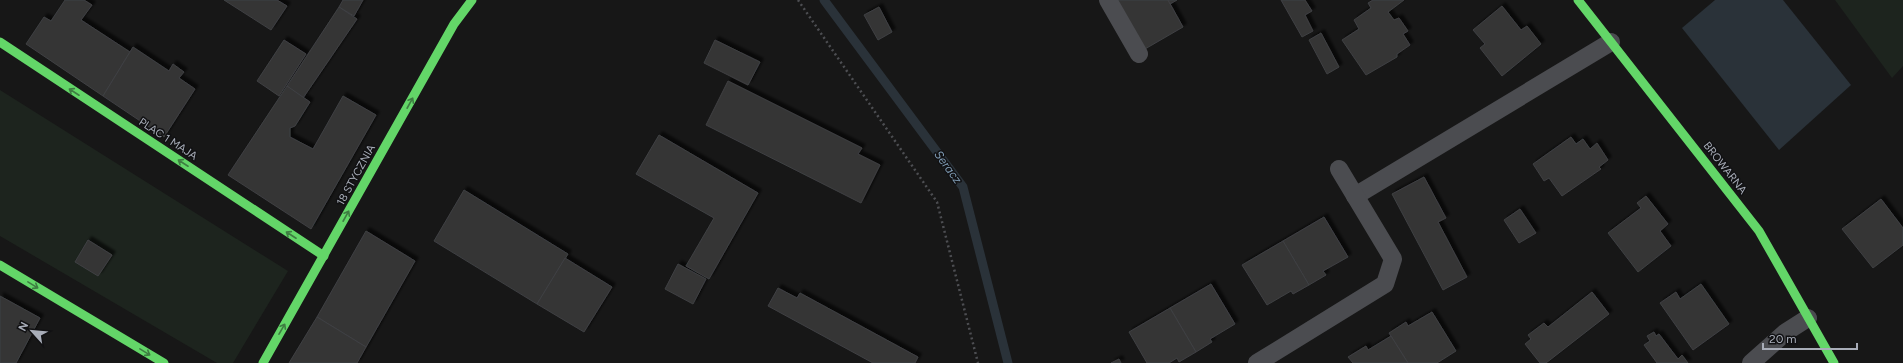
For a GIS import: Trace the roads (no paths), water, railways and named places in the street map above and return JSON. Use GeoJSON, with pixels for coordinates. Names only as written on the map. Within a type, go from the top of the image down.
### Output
{"type":"FeatureCollection","features":[{"type":"Feature","properties":{"kind":"street","name":"18 STYCZNIA"},"geometry":{"type":"LineString","coordinates":[[263,363],[454,24],[472,0]]}},
{"type":"Feature","properties":{"kind":"street","name":"BROWARNA"},"geometry":{"type":"LineString","coordinates":[[1578,0],[1759,231],[1834,363]]}},
{"type":"Feature","properties":{"kind":"street","name":"PLAC 1 MAJA"},"geometry":{"type":"LineString","coordinates":[[0,42],[324,256]]}},
{"type":"Feature","properties":{"kind":"street"},"geometry":{"type":"LineString","coordinates":[[0,265],[164,363]]}},
{"type":"Feature","properties":{"kind":"lane"},"geometry":{"type":"LineString","coordinates":[[1108,0],[1139,54]]}},
{"type":"Feature","properties":{"kind":"lane"},"geometry":{"type":"LineString","coordinates":[[1356,196],[1611,42]]}},
{"type":"Feature","properties":{"kind":"lane"},"geometry":{"type":"LineString","coordinates":[[1257,363],[1385,284],[1393,259],[1339,168]]}},
{"type":"Feature","properties":{"kind":"lane"},"geometry":{"type":"LineString","coordinates":[[1751,363],[1786,332],[1808,318]]}},
{"type":"Feature","properties":{"kind":"waterway","name":"Seracz"},"geometry":{"type":"LineString","coordinates":[[824,0],[963,187],[1008,363]]}}]}
